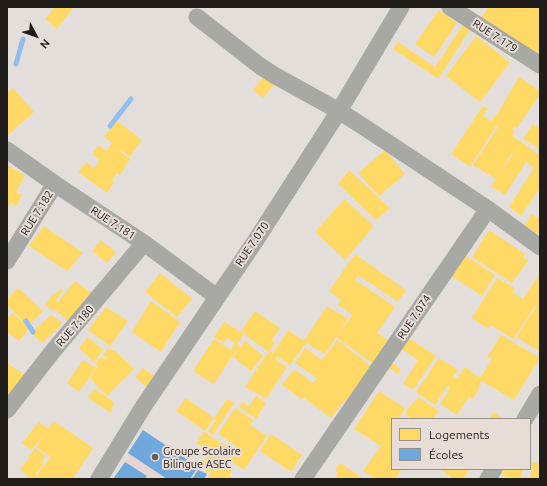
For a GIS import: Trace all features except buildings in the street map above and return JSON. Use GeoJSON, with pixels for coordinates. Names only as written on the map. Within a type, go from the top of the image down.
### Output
{"type":"FeatureCollection","features":[{"type":"Feature","properties":{"kind":"street","name":"RUE 7.070"},"geometry":{"type":"LineString","coordinates":[[99,479],[143,407],[256,240],[338,111],[401,7]]}},
{"type":"Feature","properties":{"kind":"street","name":"RUE 7.179"},"geometry":{"type":"LineString","coordinates":[[450,7],[540,65]]}},
{"type":"Feature","properties":{"kind":"street"},"geometry":{"type":"LineString","coordinates":[[197,17],[260,66],[338,111],[488,209],[540,247]]}},
{"type":"Feature","properties":{"kind":"street","name":"RUE 7.181"},"geometry":{"type":"LineString","coordinates":[[7,150],[144,243],[217,297]]}},
{"type":"Feature","properties":{"kind":"street","name":"RUE 7.182"},"geometry":{"type":"LineString","coordinates":[[7,261],[55,184]]}},
{"type":"Feature","properties":{"kind":"street","name":"RUE 7.074"},"geometry":{"type":"LineString","coordinates":[[303,479],[488,209]]}},
{"type":"Feature","properties":{"kind":"street","name":"RUE 7.180"},"geometry":{"type":"LineString","coordinates":[[7,410],[53,351],[144,243]]}},
{"type":"Feature","properties":{"kind":"street"},"geometry":{"type":"LineString","coordinates":[[526,418],[540,394]]}},
{"type":"Feature","properties":{"kind":"street"},"geometry":{"type":"LineString","coordinates":[[488,479],[493,470]]}},
{"type":"Feature","properties":{"kind":"shaded area","name":"Groupe Scolaire Bilingue ASEC"},"geometry":{"type":"Polygon","coordinates":[[[143,430],[207,474],[204,479],[113,479],[125,462],[128,453],[143,430]]]}},
{"type":"Feature","properties":{"kind":"waterway"},"geometry":{"type":"LineString","coordinates":[[16,64],[23,39]]}},
{"type":"Feature","properties":{"kind":"waterway"},"geometry":{"type":"LineString","coordinates":[[110,126],[131,99]]}},
{"type":"Feature","properties":{"kind":"waterway"},"geometry":{"type":"LineString","coordinates":[[26,321],[33,332]]}},
{"type":"Feature","properties":{"kind":"place","name":"Groupe Scolaire Bilingue ASEC"},"geometry":{"type":"Point","coordinates":[155,457]}}]}
